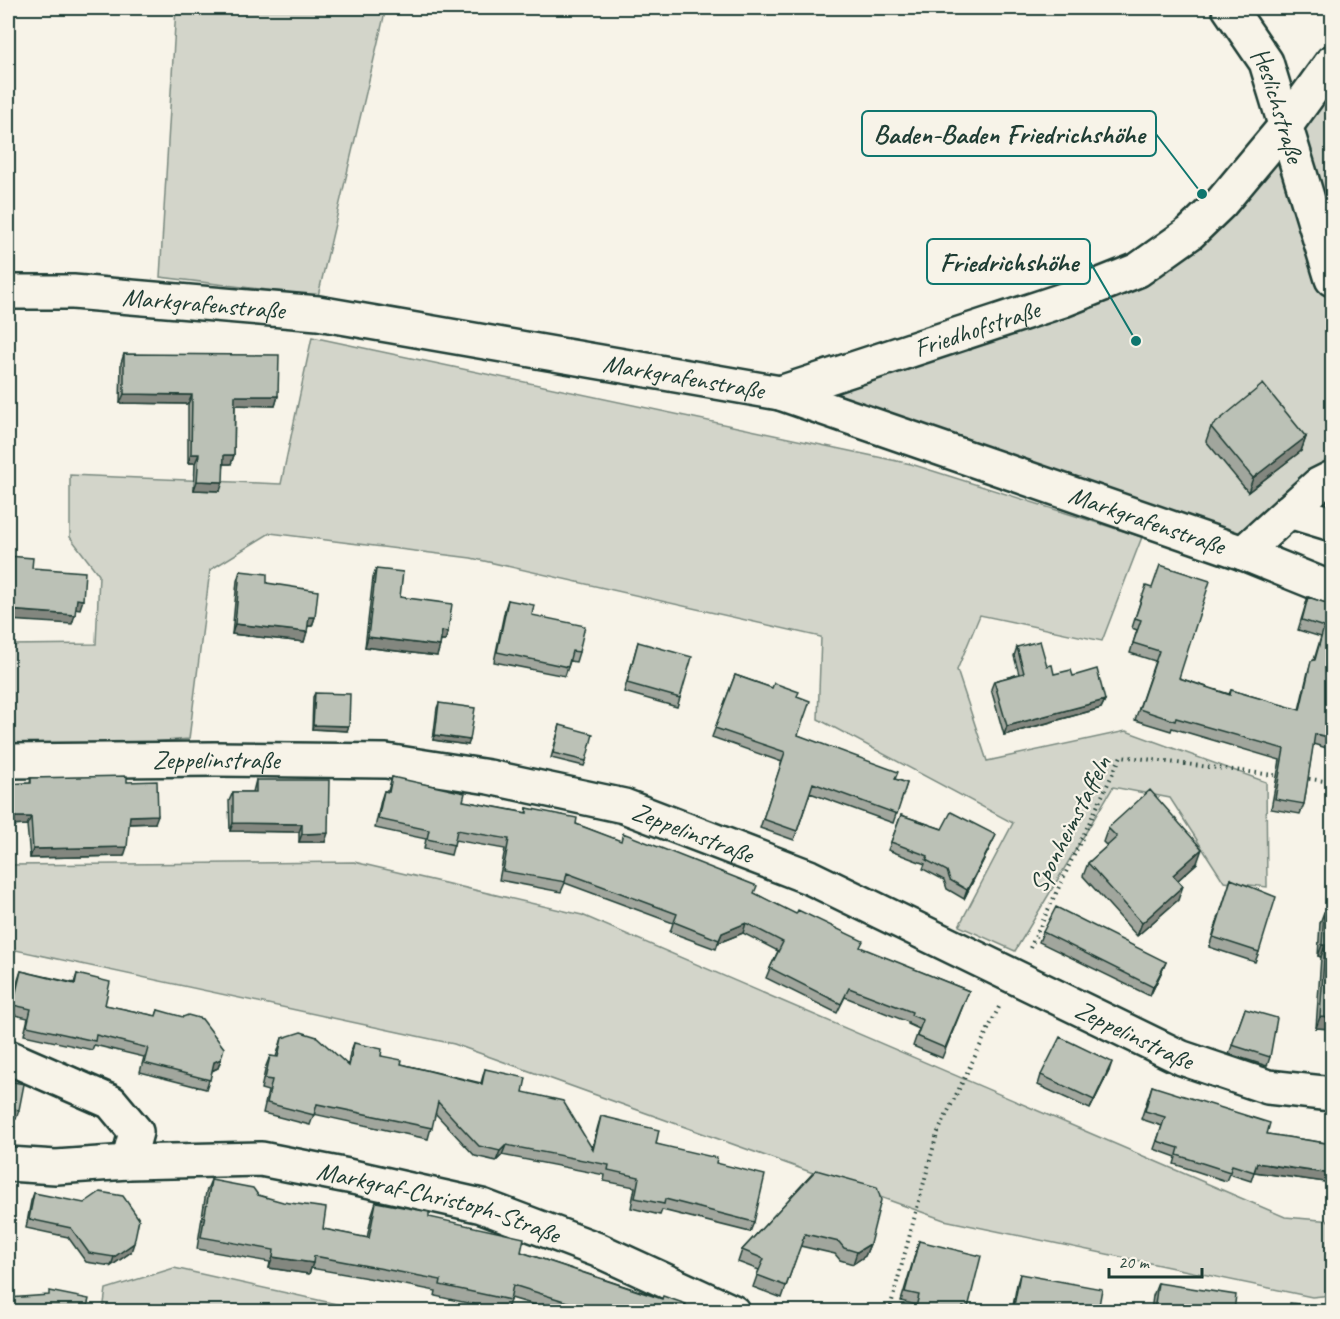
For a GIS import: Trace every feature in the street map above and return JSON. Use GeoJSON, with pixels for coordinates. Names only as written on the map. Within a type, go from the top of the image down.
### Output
{"type":"FeatureCollection","features":[{"type":"Feature","properties":{"kind":"street","name":"Heslichstraße"},"geometry":{"type":"LineString","coordinates":[[1229,8],[1266,62],[1287,124],[1332,279]]}},
{"type":"Feature","properties":{"kind":"street","name":"Friedhofstraße"},"geometry":{"type":"LineString","coordinates":[[780,393],[1063,300],[1138,270],[1190,233],[1221,203],[1287,124],[1332,62]]}},
{"type":"Feature","properties":{"kind":"street","name":"Markgrafenstraße"},"geometry":{"type":"LineString","coordinates":[[8,292],[85,293],[318,313],[780,393],[1243,553],[1332,589]]}},
{"type":"Feature","properties":{"kind":"street"},"geometry":{"type":"LineString","coordinates":[[1243,553],[1318,485],[1332,478]]}},
{"type":"Feature","properties":{"kind":"street"},"geometry":{"type":"LineString","coordinates":[[1289,511],[1332,524]]}},
{"type":"Feature","properties":{"kind":"street","name":"Zeppelinstraße"},"geometry":{"type":"LineString","coordinates":[[8,761],[215,759],[386,761],[489,777],[624,806],[809,877],[1182,1058],[1268,1087],[1332,1094]]}},
{"type":"Feature","properties":{"kind":"street"},"geometry":{"type":"LineString","coordinates":[[8,1057],[111,1102],[136,1132],[128,1162]]}},
{"type":"Feature","properties":{"kind":"street","name":"Markgraf-Christoph-Straße"},"geometry":{"type":"LineString","coordinates":[[8,1164],[56,1167],[128,1162],[261,1159],[482,1206],[598,1250],[733,1311]]}},
{"type":"Feature","properties":{"kind":"path","name":"Sponheimstaffeln"},"geometry":{"type":"LineString","coordinates":[[1037,935],[1121,756],[1286,776]]}},
{"type":"Feature","properties":{"kind":"path"},"geometry":{"type":"LineString","coordinates":[[1297,778],[1332,782]]}},
{"type":"Feature","properties":{"kind":"path"},"geometry":{"type":"LineString","coordinates":[[890,1311],[937,1134],[1015,975]]}},
{"type":"Feature","properties":{"kind":"shaded area"},"geometry":{"type":"Polygon","coordinates":[[[176,8],[386,8],[318,296],[160,277],[176,8]]]}},
{"type":"Feature","properties":{"kind":"shaded area"},"geometry":{"type":"Polygon","coordinates":[[[1332,62],[1332,478],[1243,553],[780,393],[1138,270],[1332,62]]]}},
{"type":"Feature","properties":{"kind":"shaded area"},"geometry":{"type":"Polygon","coordinates":[[[312,337],[911,464],[1142,537],[1102,641],[980,615],[957,670],[987,761],[1126,731],[1266,782],[1267,887],[1224,882],[1170,798],[1113,787],[1015,951],[959,926],[1013,823],[818,719],[821,637],[471,558],[270,533],[210,570],[189,739],[90,747],[8,746],[8,645],[96,644],[99,575],[70,537],[70,475],[281,484],[312,337]]]}},
{"type":"Feature","properties":{"kind":"shaded area"},"geometry":{"type":"Polygon","coordinates":[[[354,862],[582,915],[1285,1217],[1332,1221],[1332,1295],[1312,1297],[944,1220],[454,1044],[16,950],[8,970],[8,865],[354,862]]]}},
{"type":"Feature","properties":{"kind":"shaded area"},"geometry":{"type":"Polygon","coordinates":[[[174,1268],[368,1311],[103,1311],[106,1289],[174,1268]]]}},
{"type":"Feature","properties":{"kind":"building"},"geometry":{"type":"Polygon","coordinates":[[[124,354],[279,355],[278,396],[235,396],[234,455],[224,455],[223,482],[197,481],[199,454],[191,454],[192,395],[124,394],[124,354]]]}},
{"type":"Feature","properties":{"kind":"building"},"geometry":{"type":"Polygon","coordinates":[[[1263,384],[1306,437],[1253,478],[1211,427],[1263,384]]]}},
{"type":"Feature","properties":{"kind":"building"},"geometry":{"type":"Polygon","coordinates":[[[8,556],[33,558],[32,568],[85,572],[83,600],[77,599],[75,615],[8,610],[8,556]]]}},
{"type":"Feature","properties":{"kind":"building"},"geometry":{"type":"Polygon","coordinates":[[[1160,565],[1210,581],[1179,678],[1230,695],[1231,690],[1300,710],[1311,661],[1315,660],[1324,627],[1302,620],[1308,597],[1332,605],[1332,738],[1315,734],[1304,804],[1275,799],[1284,749],[1176,718],[1175,721],[1139,709],[1159,651],[1133,643],[1141,620],[1135,618],[1146,586],[1152,588],[1160,565]]]}},
{"type":"Feature","properties":{"kind":"building"},"geometry":{"type":"Polygon","coordinates":[[[376,569],[403,572],[400,597],[452,604],[448,632],[442,631],[440,646],[368,637],[376,569]]]}},
{"type":"Feature","properties":{"kind":"building"},"geometry":{"type":"Polygon","coordinates":[[[240,571],[267,574],[267,583],[318,591],[315,617],[309,617],[307,632],[235,624],[240,571]]]}},
{"type":"Feature","properties":{"kind":"building"},"geometry":{"type":"Polygon","coordinates":[[[508,600],[534,605],[532,615],[585,626],[579,652],[572,651],[568,667],[497,652],[508,600]]]}},
{"type":"Feature","properties":{"kind":"building"},"geometry":{"type":"Polygon","coordinates":[[[1040,641],[1047,666],[1052,665],[1054,674],[1071,670],[1073,676],[1097,669],[1105,700],[1007,726],[994,681],[1024,673],[1017,647],[1040,641]]]}},
{"type":"Feature","properties":{"kind":"building"},"geometry":{"type":"Polygon","coordinates":[[[638,642],[692,657],[680,698],[627,683],[638,642]]]}},
{"type":"Feature","properties":{"kind":"building"},"geometry":{"type":"Polygon","coordinates":[[[735,675],[772,688],[774,683],[799,692],[797,696],[810,701],[798,735],[898,772],[895,779],[907,783],[897,814],[813,783],[797,831],[763,819],[785,752],[715,728],[735,675]]]}},
{"type":"Feature","properties":{"kind":"building"},"geometry":{"type":"Polygon","coordinates":[[[315,693],[350,694],[349,726],[313,725],[315,693]]]}},
{"type":"Feature","properties":{"kind":"building"},"geometry":{"type":"Polygon","coordinates":[[[439,703],[475,708],[470,740],[435,735],[439,703]]]}},
{"type":"Feature","properties":{"kind":"building"},"geometry":{"type":"Polygon","coordinates":[[[560,725],[593,734],[586,761],[553,753],[560,725]]]}},
{"type":"Feature","properties":{"kind":"building"},"geometry":{"type":"Polygon","coordinates":[[[127,776],[127,782],[157,781],[158,815],[130,816],[127,847],[33,849],[31,817],[8,817],[8,784],[31,783],[31,778],[127,776]]]}},
{"type":"Feature","properties":{"kind":"building"},"geometry":{"type":"Polygon","coordinates":[[[392,777],[465,793],[463,801],[527,813],[527,808],[577,818],[576,824],[621,841],[623,833],[757,886],[754,893],[796,914],[798,910],[863,941],[860,947],[969,991],[945,1048],[917,1036],[923,1020],[911,1015],[912,1012],[849,988],[841,1004],[770,968],[783,942],[746,923],[722,933],[719,940],[674,922],[677,914],[567,873],[565,882],[503,871],[509,839],[457,830],[454,845],[427,839],[429,830],[378,819],[384,791],[389,792],[392,777]]]}},
{"type":"Feature","properties":{"kind":"building"},"geometry":{"type":"Polygon","coordinates":[[[256,780],[329,780],[328,833],[302,834],[302,824],[233,823],[233,792],[256,792],[256,780]]]}},
{"type":"Feature","properties":{"kind":"building"},"geometry":{"type":"Polygon","coordinates":[[[1150,790],[1202,849],[1173,875],[1183,886],[1142,923],[1088,863],[1117,837],[1108,828],[1150,790]]]}},
{"type":"Feature","properties":{"kind":"building"},"geometry":{"type":"Polygon","coordinates":[[[951,812],[996,835],[967,890],[950,880],[947,871],[926,860],[928,856],[891,842],[901,815],[942,829],[951,812]]]}},
{"type":"Feature","properties":{"kind":"building"},"geometry":{"type":"Polygon","coordinates":[[[1231,879],[1276,897],[1259,952],[1213,937],[1231,879]]]}},
{"type":"Feature","properties":{"kind":"building"},"geometry":{"type":"Polygon","coordinates":[[[1056,907],[1166,962],[1153,987],[1043,932],[1056,907]]]}},
{"type":"Feature","properties":{"kind":"building"},"geometry":{"type":"Polygon","coordinates":[[[1324,912],[1332,912],[1332,1018],[1320,1017],[1325,945],[1322,945],[1324,912]]]}},
{"type":"Feature","properties":{"kind":"building"},"geometry":{"type":"Polygon","coordinates":[[[21,971],[75,984],[77,974],[110,982],[105,1005],[156,1016],[158,1010],[183,1017],[188,1015],[202,1019],[224,1048],[221,1059],[214,1062],[210,1080],[144,1063],[148,1048],[96,1035],[95,1041],[27,1026],[31,1009],[13,1005],[21,971]]]}},
{"type":"Feature","properties":{"kind":"building"},"geometry":{"type":"Polygon","coordinates":[[[1245,1009],[1277,1018],[1270,1057],[1232,1045],[1245,1009]]]}},
{"type":"Feature","properties":{"kind":"building"},"geometry":{"type":"Polygon","coordinates":[[[301,1032],[317,1037],[349,1066],[354,1043],[382,1049],[381,1056],[402,1060],[401,1064],[482,1084],[485,1069],[526,1078],[523,1092],[563,1101],[593,1150],[601,1116],[659,1130],[656,1144],[717,1158],[716,1163],[765,1175],[754,1222],[665,1199],[664,1204],[635,1198],[639,1177],[608,1170],[609,1165],[506,1145],[500,1151],[479,1146],[438,1102],[432,1128],[317,1104],[314,1115],[267,1103],[272,1080],[265,1079],[270,1056],[278,1057],[282,1038],[301,1032]]]}},
{"type":"Feature","properties":{"kind":"building"},"geometry":{"type":"Polygon","coordinates":[[[1060,1037],[1112,1062],[1094,1100],[1041,1075],[1060,1037]]]}},
{"type":"Feature","properties":{"kind":"building"},"geometry":{"type":"Polygon","coordinates":[[[8,1081],[24,1084],[19,1110],[8,1108],[8,1081]]]}},
{"type":"Feature","properties":{"kind":"building"},"geometry":{"type":"Polygon","coordinates":[[[1152,1086],[1270,1123],[1267,1134],[1332,1144],[1332,1174],[1257,1163],[1254,1172],[1232,1165],[1230,1172],[1177,1155],[1179,1148],[1157,1141],[1165,1117],[1145,1111],[1152,1086]]]}},
{"type":"Feature","properties":{"kind":"building"},"geometry":{"type":"Polygon","coordinates":[[[816,1170],[877,1187],[881,1200],[870,1244],[857,1252],[844,1248],[839,1242],[805,1234],[786,1286],[757,1275],[764,1259],[742,1250],[816,1170]]]}},
{"type":"Feature","properties":{"kind":"building"},"geometry":{"type":"Polygon","coordinates":[[[211,1180],[253,1188],[258,1195],[283,1202],[326,1208],[323,1229],[369,1238],[376,1202],[429,1212],[429,1217],[524,1238],[521,1252],[662,1299],[663,1296],[686,1304],[685,1307],[700,1311],[596,1311],[513,1285],[510,1300],[440,1285],[441,1280],[314,1256],[313,1263],[273,1257],[274,1250],[201,1237],[211,1180]]]}},
{"type":"Feature","properties":{"kind":"building"},"geometry":{"type":"Polygon","coordinates":[[[100,1192],[123,1196],[139,1219],[134,1243],[114,1257],[89,1253],[71,1228],[29,1219],[34,1193],[84,1203],[100,1192]]]}},
{"type":"Feature","properties":{"kind":"building"},"geometry":{"type":"Polygon","coordinates":[[[919,1241],[981,1256],[968,1308],[963,1307],[962,1311],[915,1311],[919,1295],[905,1292],[919,1241]]]}},
{"type":"Feature","properties":{"kind":"building"},"geometry":{"type":"Polygon","coordinates":[[[1020,1274],[1102,1289],[1098,1311],[1013,1311],[1020,1274]]]}},
{"type":"Feature","properties":{"kind":"building"},"geometry":{"type":"Polygon","coordinates":[[[1158,1283],[1236,1295],[1234,1311],[1154,1311],[1158,1283]]]}},
{"type":"Feature","properties":{"kind":"building"},"geometry":{"type":"Polygon","coordinates":[[[49,1291],[89,1299],[86,1311],[8,1311],[8,1298],[49,1295],[49,1291]]]}},
{"type":"Feature","properties":{"kind":"building"},"geometry":{"type":"Polygon","coordinates":[[[1290,1303],[1332,1308],[1332,1311],[1289,1311],[1290,1303]]]}},
{"type":"Feature","properties":{"kind":"place","name":"Baden-Baden Friedrichshöhe"},"geometry":{"type":"Point","coordinates":[1202,194]}},
{"type":"Feature","properties":{"kind":"place","name":"Friedrichshöhe"},"geometry":{"type":"Point","coordinates":[1136,341]}}]}
